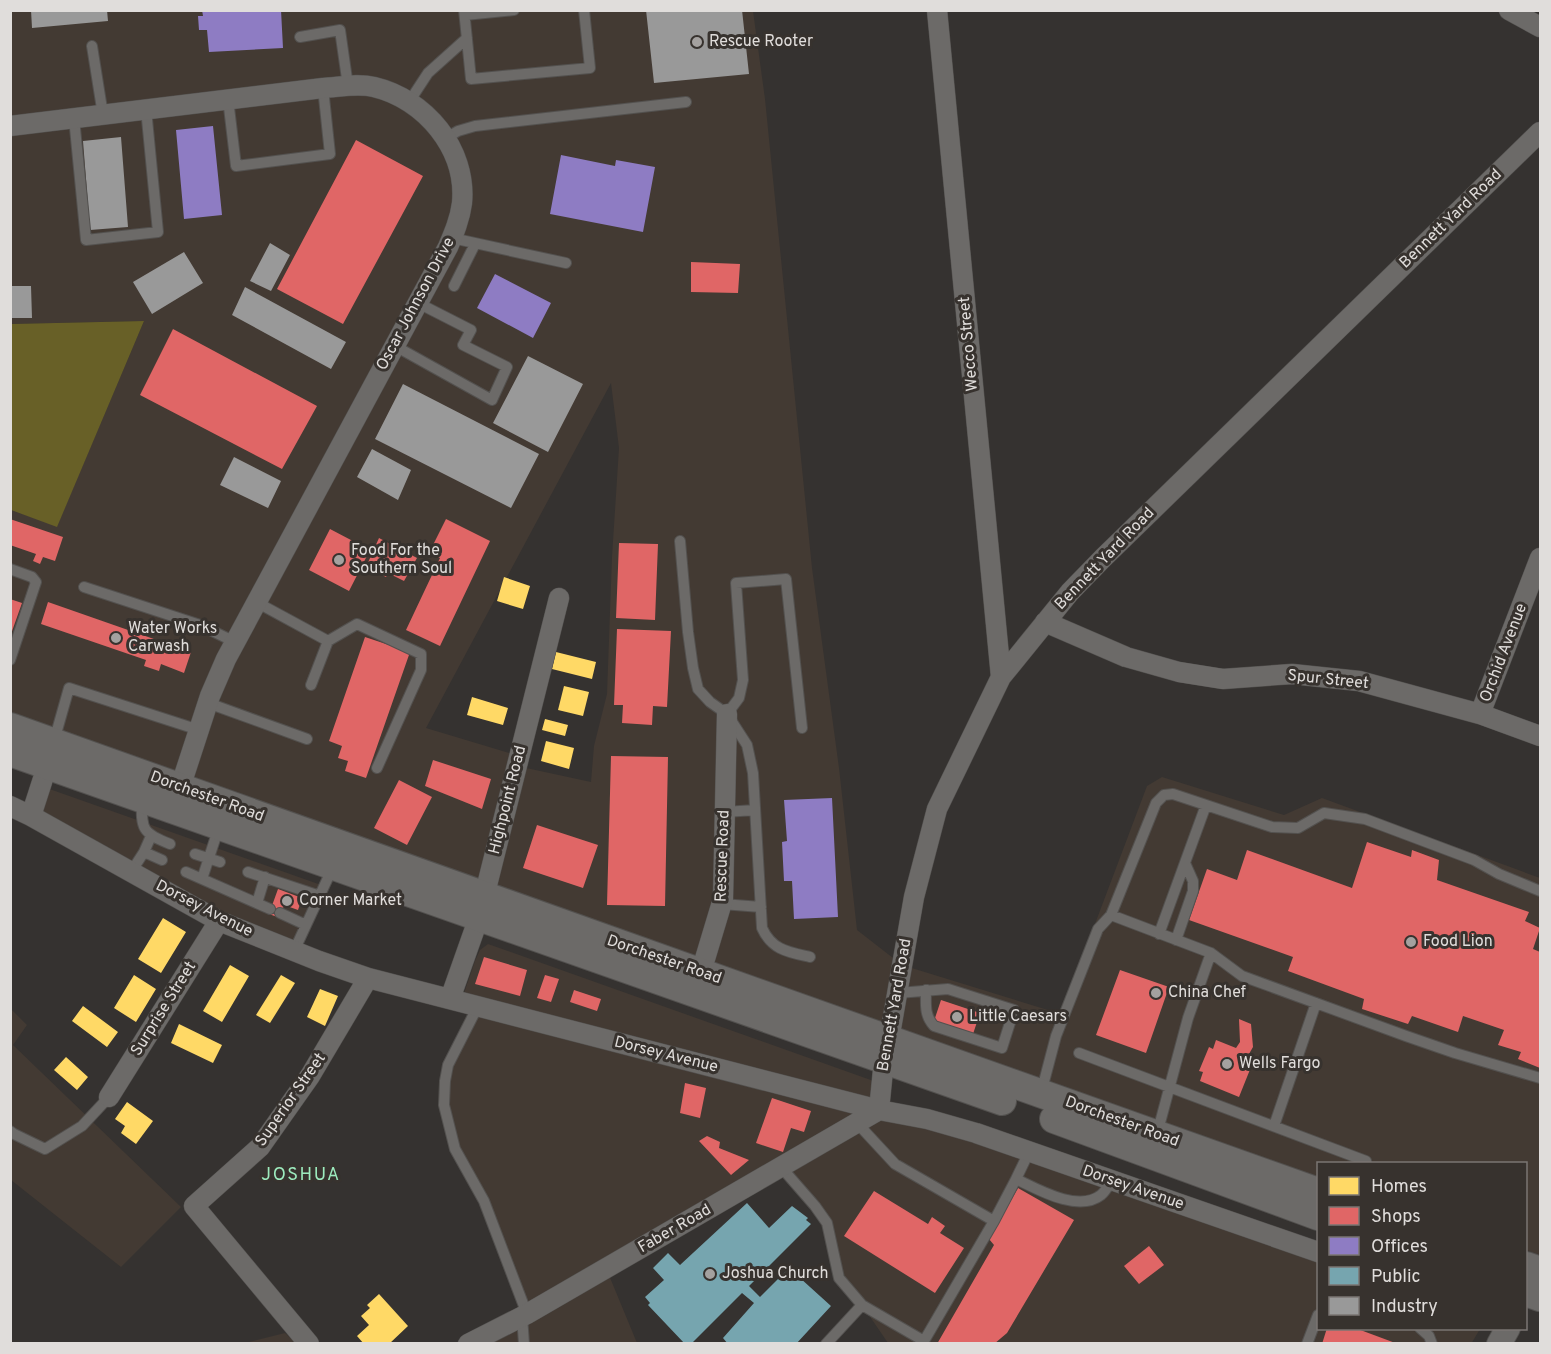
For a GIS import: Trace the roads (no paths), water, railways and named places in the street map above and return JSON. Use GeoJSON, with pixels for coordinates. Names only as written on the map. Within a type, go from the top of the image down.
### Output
{"type":"FeatureCollection","features":[{"type":"Feature","properties":{"kind":"main road","name":"Dorchester Road"},"geometry":{"type":"LineString","coordinates":[[10,727],[51,753],[142,799],[176,799],[219,827],[333,866],[481,907]]}},
{"type":"Feature","properties":{"kind":"main road","name":"Dorchester Road"},"geometry":{"type":"LineString","coordinates":[[10,752],[51,753],[1153,1144],[1317,1192]]}},
{"type":"Feature","properties":{"kind":"main road","name":"Dorchester Road"},"geometry":{"type":"LineString","coordinates":[[887,1050],[1041,1094],[1317,1216]]}},
{"type":"Feature","properties":{"kind":"main road"},"geometry":{"type":"LineString","coordinates":[[1527,1269],[1534,1288]]}},
{"type":"Feature","properties":{"kind":"street","name":"Wecco Street"},"geometry":{"type":"LineString","coordinates":[[937,10],[1000,677]]}},
{"type":"Feature","properties":{"kind":"street"},"geometry":{"type":"LineString","coordinates":[[1509,10],[1540,27]]}},
{"type":"Feature","properties":{"kind":"street","name":"Oscar Johnson Drive"},"geometry":{"type":"LineString","coordinates":[[10,126],[323,88],[372,87],[396,94],[421,109],[446,138],[458,166],[462,190],[459,216],[452,238],[235,642],[208,703],[176,799]]}},
{"type":"Feature","properties":{"kind":"street","name":"Bennett Yard Road"},"geometry":{"type":"LineString","coordinates":[[879,1110],[887,1050],[914,897],[937,809],[1000,677],[1045,622],[1103,558],[1540,132]]}},
{"type":"Feature","properties":{"kind":"street","name":"Orchid Avenue"},"geometry":{"type":"LineString","coordinates":[[1480,714],[1540,558]]}},
{"type":"Feature","properties":{"kind":"street","name":"Highpoint Road"},"geometry":{"type":"LineString","coordinates":[[450,999],[481,907],[559,598]]}},
{"type":"Feature","properties":{"kind":"street","name":"Spur Street"},"geometry":{"type":"LineString","coordinates":[[1045,622],[1125,657],[1179,672],[1223,679],[1292,674],[1359,681],[1480,714],[1540,736]]}},
{"type":"Feature","properties":{"kind":"street","name":"Rescue Road"},"geometry":{"type":"LineString","coordinates":[[698,983],[722,904],[727,714]]}},
{"type":"Feature","properties":{"kind":"street"},"geometry":{"type":"LineString","coordinates":[[31,816],[51,753]]}},
{"type":"Feature","properties":{"kind":"street","name":"Dorsey Avenue"},"geometry":{"type":"LineString","coordinates":[[10,806],[219,921],[368,978],[879,1110],[937,1122],[1317,1252]]}},
{"type":"Feature","properties":{"kind":"street","name":"Surprise Street"},"geometry":{"type":"LineString","coordinates":[[109,1097],[219,921]]}},
{"type":"Feature","properties":{"kind":"street","name":"Superior Street"},"geometry":{"type":"LineString","coordinates":[[309,1344],[194,1206],[260,1147],[310,1076],[368,978]]}},
{"type":"Feature","properties":{"kind":"street","name":"Faber Road"},"geometry":{"type":"LineString","coordinates":[[468,1344],[524,1315],[879,1110]]}},
{"type":"Feature","properties":{"kind":"street"},"geometry":{"type":"LineString","coordinates":[[1499,1344],[1507,1330]]}},
{"type":"Feature","properties":{"kind":"lane"},"geometry":{"type":"LineString","coordinates":[[514,10],[465,13],[471,79],[590,68],[584,10]]}},
{"type":"Feature","properties":{"kind":"lane"},"geometry":{"type":"LineString","coordinates":[[300,37],[340,30],[348,86]]}},
{"type":"Feature","properties":{"kind":"lane"},"geometry":{"type":"LineString","coordinates":[[409,102],[428,73],[467,38]]}},
{"type":"Feature","properties":{"kind":"lane"},"geometry":{"type":"LineString","coordinates":[[92,46],[103,115]]}},
{"type":"Feature","properties":{"kind":"lane"},"geometry":{"type":"LineString","coordinates":[[228,99],[236,165],[330,154],[323,88]]}},
{"type":"Feature","properties":{"kind":"lane"},"geometry":{"type":"LineString","coordinates":[[446,138],[458,130],[475,126],[686,102]]}},
{"type":"Feature","properties":{"kind":"lane"},"geometry":{"type":"LineString","coordinates":[[74,118],[86,240],[158,232],[146,109]]}},
{"type":"Feature","properties":{"kind":"lane"},"geometry":{"type":"LineString","coordinates":[[452,238],[566,263]]}},
{"type":"Feature","properties":{"kind":"lane"},"geometry":{"type":"LineString","coordinates":[[454,286],[475,244]]}},
{"type":"Feature","properties":{"kind":"lane"},"geometry":{"type":"LineString","coordinates":[[395,346],[492,400],[507,367],[463,345],[471,330],[418,303]]}},
{"type":"Feature","properties":{"kind":"lane"},"geometry":{"type":"LineString","coordinates":[[680,541],[693,668],[698,689],[710,702],[727,714],[747,745],[753,773],[762,928],[767,940],[777,947],[810,957]]}},
{"type":"Feature","properties":{"kind":"lane"},"geometry":{"type":"LineString","coordinates":[[10,569],[32,577],[36,582],[10,660]]}},
{"type":"Feature","properties":{"kind":"lane"},"geometry":{"type":"LineString","coordinates":[[727,714],[739,698],[743,680],[736,583],[786,579],[802,728]]}},
{"type":"Feature","properties":{"kind":"lane"},"geometry":{"type":"LineString","coordinates":[[84,587],[200,625],[235,642]]}},
{"type":"Feature","properties":{"kind":"lane"},"geometry":{"type":"LineString","coordinates":[[256,602],[328,641]]}},
{"type":"Feature","properties":{"kind":"lane"},"geometry":{"type":"LineString","coordinates":[[311,685],[328,641],[357,624],[421,654],[421,670],[377,768]]}},
{"type":"Feature","properties":{"kind":"lane"},"geometry":{"type":"LineString","coordinates":[[51,753],[69,688],[199,730]]}},
{"type":"Feature","properties":{"kind":"lane"},"geometry":{"type":"LineString","coordinates":[[208,703],[307,739]]}},
{"type":"Feature","properties":{"kind":"lane"},"geometry":{"type":"LineString","coordinates":[[1041,1094],[1056,1036],[1098,929],[1111,915],[1156,803],[1164,795],[1173,794],[1272,827],[1298,828],[1324,813],[1365,819],[1474,860],[1499,874],[1540,891]]}},
{"type":"Feature","properties":{"kind":"lane"},"geometry":{"type":"LineString","coordinates":[[142,799],[141,822],[151,836],[170,844]]}},
{"type":"Feature","properties":{"kind":"lane"},"geometry":{"type":"LineString","coordinates":[[1159,934],[1206,805]]}},
{"type":"Feature","properties":{"kind":"lane"},"geometry":{"type":"LineString","coordinates":[[725,812],[755,810]]}},
{"type":"Feature","properties":{"kind":"lane"},"geometry":{"type":"LineString","coordinates":[[202,879],[214,860],[219,827]]}},
{"type":"Feature","properties":{"kind":"lane"},"geometry":{"type":"LineString","coordinates":[[131,872],[151,836]]}},
{"type":"Feature","properties":{"kind":"lane"},"geometry":{"type":"LineString","coordinates":[[144,852],[162,860]]}},
{"type":"Feature","properties":{"kind":"lane"},"geometry":{"type":"LineString","coordinates":[[195,854],[214,860]]}},
{"type":"Feature","properties":{"kind":"lane"},"geometry":{"type":"LineString","coordinates":[[1176,940],[1193,891],[1193,881],[1185,863]]}},
{"type":"Feature","properties":{"kind":"lane"},"geometry":{"type":"LineString","coordinates":[[294,951],[333,866]]}},
{"type":"Feature","properties":{"kind":"lane"},"geometry":{"type":"LineString","coordinates":[[186,872],[306,925]]}},
{"type":"Feature","properties":{"kind":"lane"},"geometry":{"type":"LineString","coordinates":[[248,872],[320,896]]}},
{"type":"Feature","properties":{"kind":"lane"},"geometry":{"type":"LineString","coordinates":[[257,903],[265,878]]}},
{"type":"Feature","properties":{"kind":"lane"},"geometry":{"type":"LineString","coordinates":[[722,904],[760,907]]}},
{"type":"Feature","properties":{"kind":"lane"},"geometry":{"type":"LineString","coordinates":[[1111,915],[1211,953],[1242,976],[1455,1053],[1540,1078]]}},
{"type":"Feature","properties":{"kind":"lane"},"geometry":{"type":"LineString","coordinates":[[1153,1144],[1188,1018],[1211,953]]}},
{"type":"Feature","properties":{"kind":"lane"},"geometry":{"type":"LineString","coordinates":[[898,993],[926,990],[948,989],[1014,1010],[1002,1048],[934,1026],[926,1013],[926,990]]}},
{"type":"Feature","properties":{"kind":"lane"},"geometry":{"type":"LineString","coordinates":[[1274,1126],[1316,1003]]}},
{"type":"Feature","properties":{"kind":"lane"},"geometry":{"type":"LineString","coordinates":[[478,1006],[448,1065],[444,1105],[455,1149],[484,1201],[524,1315],[524,1344]]}},
{"type":"Feature","properties":{"kind":"lane"},"geometry":{"type":"LineString","coordinates":[[1080,1053],[1365,1162]]}},
{"type":"Feature","properties":{"kind":"lane"},"geometry":{"type":"LineString","coordinates":[[10,1131],[45,1149],[82,1126],[109,1097]]}},
{"type":"Feature","properties":{"kind":"lane"},"geometry":{"type":"LineString","coordinates":[[857,1123],[895,1164],[994,1221]]}},
{"type":"Feature","properties":{"kind":"lane"},"geometry":{"type":"LineString","coordinates":[[781,1167],[815,1206],[826,1223],[840,1278],[862,1305],[924,1341],[994,1221],[1029,1152]]}},
{"type":"Feature","properties":{"kind":"lane"},"geometry":{"type":"LineString","coordinates":[[1016,1179],[1063,1200],[1078,1201],[1101,1196],[1112,1180]]}},
{"type":"Feature","properties":{"kind":"lane"},"geometry":{"type":"LineString","coordinates":[[826,1344],[862,1305]]}},
{"type":"Feature","properties":{"kind":"lane"},"geometry":{"type":"LineString","coordinates":[[1307,1344],[1317,1318]]}},
{"type":"Feature","properties":{"kind":"lane"},"geometry":{"type":"LineString","coordinates":[[1421,1330],[1429,1336],[1432,1344]]}},
{"type":"Feature","properties":{"kind":"place","name":"Rescue Rooter"},"geometry":{"type":"Point","coordinates":[697,42]}},
{"type":"Feature","properties":{"kind":"place","name":"Food For the Southern Soul"},"geometry":{"type":"Point","coordinates":[339,560]}},
{"type":"Feature","properties":{"kind":"place","name":"Water Works Carwash"},"geometry":{"type":"Point","coordinates":[116,638]}},
{"type":"Feature","properties":{"kind":"place","name":"Corner Market"},"geometry":{"type":"Point","coordinates":[287,901]}},
{"type":"Feature","properties":{"kind":"place","name":"Food Lion"},"geometry":{"type":"Point","coordinates":[1411,942]}},
{"type":"Feature","properties":{"kind":"place","name":"China Chef"},"geometry":{"type":"Point","coordinates":[1156,993]}},
{"type":"Feature","properties":{"kind":"place","name":"Little Caesars"},"geometry":{"type":"Point","coordinates":[957,1017]}},
{"type":"Feature","properties":{"kind":"place","name":"Wells Fargo"},"geometry":{"type":"Point","coordinates":[1227,1064]}},
{"type":"Feature","properties":{"kind":"place","name":"Joshua Church"},"geometry":{"type":"Point","coordinates":[710,1274]}},
{"type":"Feature","properties":{"kind":"district","name":"JOSHUA"},"geometry":{"type":"Point","coordinates":[301,1175]}}]}
